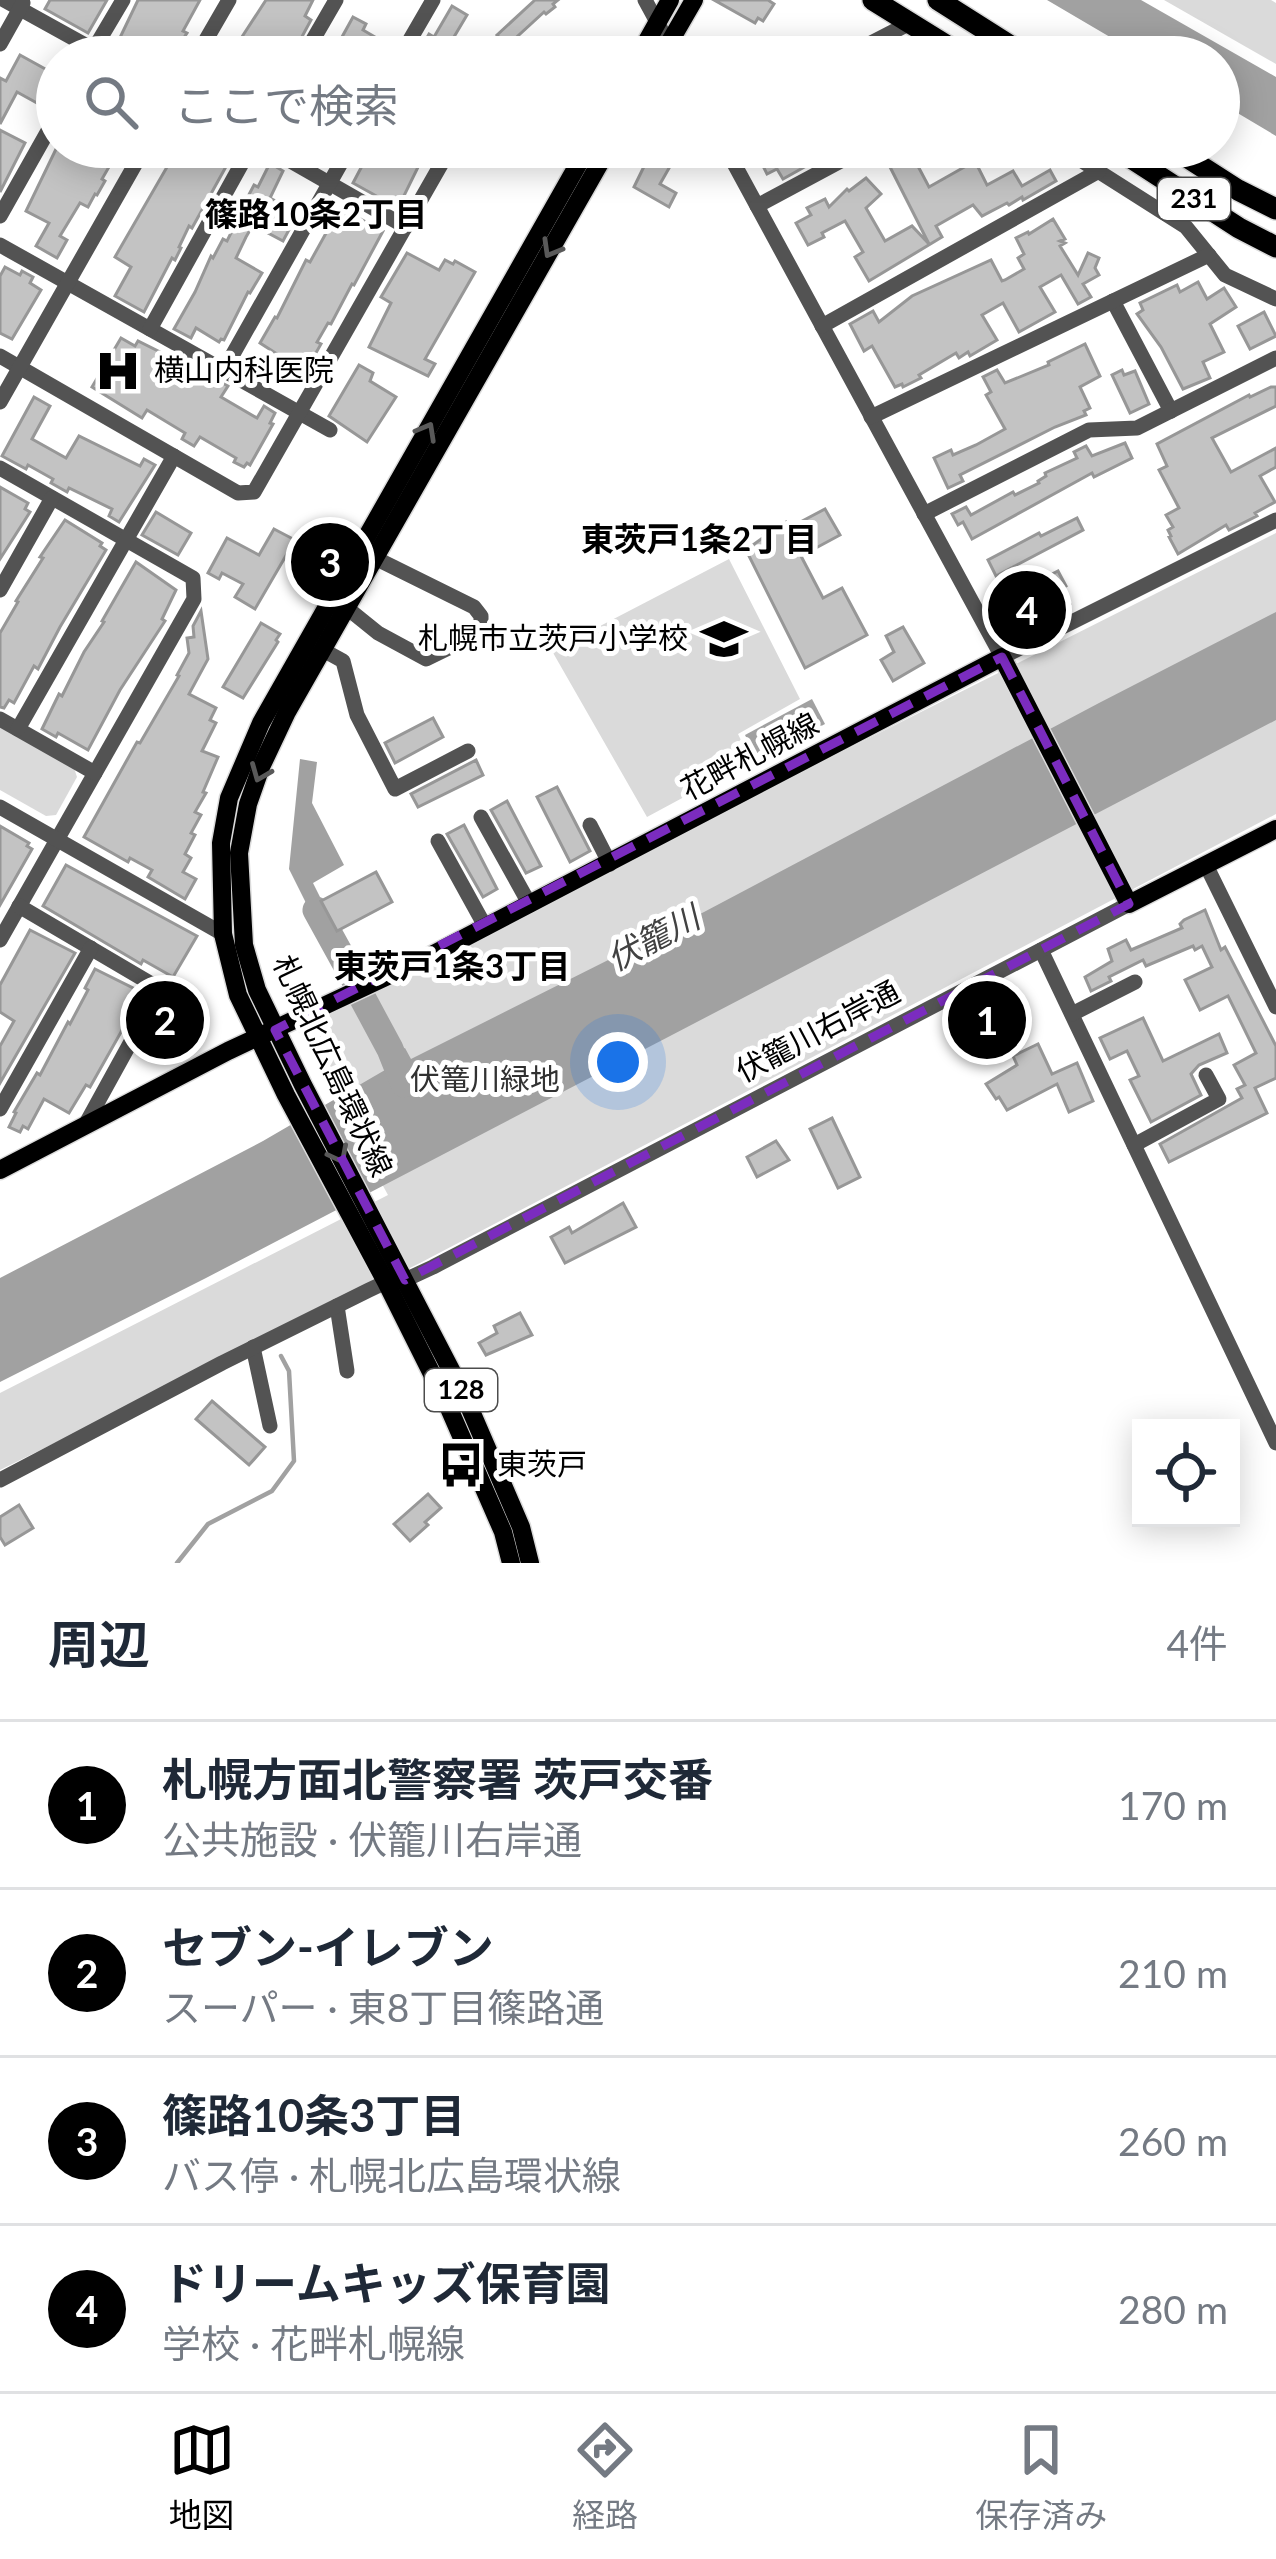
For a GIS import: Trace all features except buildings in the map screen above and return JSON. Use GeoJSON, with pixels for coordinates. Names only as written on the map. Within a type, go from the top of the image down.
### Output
{"type":"FeatureCollection","features":[{"type":"Feature","properties":{"kind":"highway"},"geometry":{"type":"LineString","coordinates":[[873,0],[931,36]]}},
{"type":"Feature","properties":{"kind":"highway"},"geometry":{"type":"LineString","coordinates":[[938,0],[995,36]]}},
{"type":"Feature","properties":{"kind":"highway","name":"231"},"geometry":{"type":"LineString","coordinates":[[1146,168],[1276,247]]}},
{"type":"Feature","properties":{"kind":"highway","name":"231"},"geometry":{"type":"LineString","coordinates":[[1204,168],[1276,209]]}},
{"type":"Feature","properties":{"kind":"main road"},"geometry":{"type":"LineString","coordinates":[[650,36],[670,0]]}},
{"type":"Feature","properties":{"kind":"main road"},"geometry":{"type":"LineString","coordinates":[[677,36],[694,0]]}},
{"type":"Feature","properties":{"kind":"main road","name":"札幌北広島環状線"},"geometry":{"type":"LineString","coordinates":[[530,1563],[520,1527],[465,1397],[366,1229],[266,1034],[238,995],[223,934],[221,843],[230,798],[261,723],[575,168]]}},
{"type":"Feature","properties":{"kind":"main road","name":"札幌北広島環状線"},"geometry":{"type":"LineString","coordinates":[[266,1034],[244,945],[239,853],[261,767],[287,712],[597,168]]}},
{"type":"Feature","properties":{"kind":"main road"},"geometry":{"type":"LineString","coordinates":[[1002,657],[1130,904]]}},
{"type":"Feature","properties":{"kind":"main road","name":"花畔札幌線"},"geometry":{"type":"LineString","coordinates":[[4,1162],[486,928],[1002,657]]}},
{"type":"Feature","properties":{"kind":"main road","name":"伏籠川右岸通"},"geometry":{"type":"LineString","coordinates":[[1130,904],[1276,829]]}},
{"type":"Feature","properties":{"kind":"main road","name":"札幌北広島環状線"},"geometry":{"type":"LineString","coordinates":[[395,1281],[503,1532],[511,1563]]}},
{"type":"Feature","properties":{"kind":"street"},"geometry":{"type":"LineString","coordinates":[[106,36],[123,0]]}},
{"type":"Feature","properties":{"kind":"street"},"geometry":{"type":"LineString","coordinates":[[208,36],[229,0]]}},
{"type":"Feature","properties":{"kind":"street"},"geometry":{"type":"LineString","coordinates":[[315,36],[336,0]]}},
{"type":"Feature","properties":{"kind":"street"},"geometry":{"type":"LineString","coordinates":[[413,36],[434,0]]}},
{"type":"Feature","properties":{"kind":"street"},"geometry":{"type":"LineString","coordinates":[[645,0],[663,36]]}},
{"type":"Feature","properties":{"kind":"street"},"geometry":{"type":"LineString","coordinates":[[0,44],[16,3],[68,36]]}},
{"type":"Feature","properties":{"kind":"street"},"geometry":{"type":"LineString","coordinates":[[885,36],[910,23]]}},
{"type":"Feature","properties":{"kind":"street"},"geometry":{"type":"LineString","coordinates":[[0,216],[36,152]]}},
{"type":"Feature","properties":{"kind":"street"},"geometry":{"type":"LineString","coordinates":[[0,402],[133,168]]}},
{"type":"Feature","properties":{"kind":"street"},"geometry":{"type":"LineString","coordinates":[[150,329],[239,168]]}},
{"type":"Feature","properties":{"kind":"street"},"geometry":{"type":"LineString","coordinates":[[303,168],[406,226]]}},
{"type":"Feature","properties":{"kind":"street"},"geometry":{"type":"LineString","coordinates":[[224,370],[338,168]]}},
{"type":"Feature","properties":{"kind":"street"},"geometry":{"type":"LineString","coordinates":[[0,356],[238,493],[254,491],[439,168]]}},
{"type":"Feature","properties":{"kind":"street"},"geometry":{"type":"LineString","coordinates":[[736,168],[1002,657],[1276,520]]}},
{"type":"Feature","properties":{"kind":"street"},"geometry":{"type":"LineString","coordinates":[[757,206],[828,168]]}},
{"type":"Feature","properties":{"kind":"street"},"geometry":{"type":"LineString","coordinates":[[1094,168],[1186,227],[1226,275],[1276,299]]}},
{"type":"Feature","properties":{"kind":"street"},"geometry":{"type":"LineString","coordinates":[[822,326],[1099,171]]}},
{"type":"Feature","properties":{"kind":"street"},"geometry":{"type":"LineString","coordinates":[[0,245],[330,430]]}},
{"type":"Feature","properties":{"kind":"street"},"geometry":{"type":"LineString","coordinates":[[872,417],[1209,255]]}},
{"type":"Feature","properties":{"kind":"street"},"geometry":{"type":"LineString","coordinates":[[1113,301],[1171,411]]}},
{"type":"Feature","properties":{"kind":"street"},"geometry":{"type":"LineString","coordinates":[[924,514],[1089,430],[1136,428],[1276,358]]}},
{"type":"Feature","properties":{"kind":"street"},"geometry":{"type":"LineString","coordinates":[[18,729],[174,456]]}},
{"type":"Feature","properties":{"kind":"street"},"geometry":{"type":"LineString","coordinates":[[0,469],[193,578],[194,599],[0,940]]}},
{"type":"Feature","properties":{"kind":"street"},"geometry":{"type":"LineString","coordinates":[[0,590],[52,498]]}},
{"type":"Feature","properties":{"kind":"street"},"geometry":{"type":"LineString","coordinates":[[346,608],[387,639],[426,659],[479,629],[482,620],[474,608],[375,557]]}},
{"type":"Feature","properties":{"kind":"street"},"geometry":{"type":"LineString","coordinates":[[322,650],[343,661],[356,716],[395,789],[468,751]]}},
{"type":"Feature","properties":{"kind":"street"},"geometry":{"type":"LineString","coordinates":[[0,719],[95,773]]}},
{"type":"Feature","properties":{"kind":"street"},"geometry":{"type":"LineString","coordinates":[[0,807],[223,934]]}},
{"type":"Feature","properties":{"kind":"street"},"geometry":{"type":"LineString","coordinates":[[481,817],[530,905]]}},
{"type":"Feature","properties":{"kind":"street"},"geometry":{"type":"LineString","coordinates":[[590,825],[610,864]]}},
{"type":"Feature","properties":{"kind":"street"},"geometry":{"type":"LineString","coordinates":[[438,841],[486,928]]}},
{"type":"Feature","properties":{"kind":"street"},"geometry":{"type":"LineString","coordinates":[[1206,865],[1276,1007]]}},
{"type":"Feature","properties":{"kind":"street","name":"伏籠川右岸通"},"geometry":{"type":"LineString","coordinates":[[0,1480],[1130,904]]}},
{"type":"Feature","properties":{"kind":"street"},"geometry":{"type":"LineString","coordinates":[[20,906],[160,989],[84,1127]]}},
{"type":"Feature","properties":{"kind":"street"},"geometry":{"type":"LineString","coordinates":[[0,1109],[91,948]]}},
{"type":"Feature","properties":{"kind":"street"},"geometry":{"type":"LineString","coordinates":[[1041,950],[1276,1443]]}},
{"type":"Feature","properties":{"kind":"street"},"geometry":{"type":"LineString","coordinates":[[1072,1014],[1136,982]]}},
{"type":"Feature","properties":{"kind":"street"},"geometry":{"type":"LineString","coordinates":[[1134,1145],[1219,1099],[1206,1075]]}},
{"type":"Feature","properties":{"kind":"street"},"geometry":{"type":"LineString","coordinates":[[337,1306],[347,1371]]}},
{"type":"Feature","properties":{"kind":"street"},"geometry":{"type":"LineString","coordinates":[[253,1347],[270,1426]]}},
{"type":"Feature","properties":{"kind":"highlighted area"},"geometry":{"type":"Polygon","coordinates":[[[1002,657],[1129,904],[405,1280],[275,1030],[1002,657]]]}},
{"type":"Feature","properties":{"kind":"green space"},"geometry":{"type":"Polygon","coordinates":[[[1164,0],[1276,3],[1276,64],[1240,43],[1240,36],[1227,36],[1164,0]]]}},
{"type":"Feature","properties":{"kind":"green space","name":"伏篭川緑地"},"geometry":{"type":"Polygon","coordinates":[[[1276,533],[1276,814],[420,1263],[0,1470],[0,1393],[388,1195],[296,1027],[1276,533]]]}},
{"type":"Feature","properties":{"kind":"green space"},"geometry":{"type":"Polygon","coordinates":[[[729,559],[800,699],[738,734],[751,761],[647,817],[552,651],[729,559]]]}},
{"type":"Feature","properties":{"kind":"green space"},"geometry":{"type":"Polygon","coordinates":[[[0,726],[74,768],[77,777],[56,815],[46,816],[0,790],[0,726]]]}},
{"type":"Feature","properties":{"kind":"water"},"geometry":{"type":"Polygon","coordinates":[[[1047,0],[1141,0],[1204,36],[1108,36],[1047,0]]]}},
{"type":"Feature","properties":{"kind":"water"},"geometry":{"type":"Polygon","coordinates":[[[1240,56],[1276,77],[1276,136],[1240,115],[1240,56]]]}},
{"type":"Feature","properties":{"kind":"water","name":"伏籠川"},"geometry":{"type":"Polygon","coordinates":[[[1276,612],[1276,720],[0,1382],[0,1278],[263,1141],[385,1070],[383,1053],[397,1046],[405,1048],[411,1059],[704,912],[1276,612]]]}},
{"type":"Feature","properties":{"kind":"water"},"geometry":{"type":"Polygon","coordinates":[[[812,699],[825,724],[758,760],[745,735],[812,699]]]}},
{"type":"Feature","properties":{"kind":"water"},"geometry":{"type":"Polygon","coordinates":[[[300,759],[317,762],[312,803],[344,865],[313,883],[340,937],[327,945],[289,869],[300,759]]]}},
{"type":"Feature","properties":{"kind":"waterway"},"geometry":{"type":"LineString","coordinates":[[316,910],[354,979]]}},
{"type":"Feature","properties":{"kind":"waterway"},"geometry":{"type":"LineString","coordinates":[[362,997],[404,1084]]}},
{"type":"Feature","properties":{"kind":"waterway"},"geometry":{"type":"LineString","coordinates":[[177,1563],[208,1524],[272,1491],[294,1461],[289,1371],[281,1356]]}},
{"type":"Feature","properties":{"kind":"place","name":"横山内科医院"},"geometry":{"type":"Point","coordinates":[118,371]}},
{"type":"Feature","properties":{"kind":"place","name":"篠路10条3丁目"},"geometry":{"type":"Point","coordinates":[330,562]}},
{"type":"Feature","properties":{"kind":"place","name":"ドリームキッズ保育園"},"geometry":{"type":"Point","coordinates":[1027,610]}},
{"type":"Feature","properties":{"kind":"place","name":"札幌市立茨戸小学校"},"geometry":{"type":"Point","coordinates":[724,639]}},
{"type":"Feature","properties":{"kind":"place","name":"セブン-イレブン"},"geometry":{"type":"Point","coordinates":[165,1020]}},
{"type":"Feature","properties":{"kind":"place","name":"札幌方面北警察署 茨戸交番"},"geometry":{"type":"Point","coordinates":[987,1020]}},
{"type":"Feature","properties":{"kind":"place","name":"東茨戸"},"geometry":{"type":"Point","coordinates":[461,1465]}},
{"type":"Feature","properties":{"kind":"district","name":"篠路10条2丁目"},"geometry":{"type":"Point","coordinates":[316,214]}},
{"type":"Feature","properties":{"kind":"district","name":"東茨戸1条2丁目"},"geometry":{"type":"Point","coordinates":[699,539]}},
{"type":"Feature","properties":{"kind":"district","name":"東茨戸1条3丁目"},"geometry":{"type":"Point","coordinates":[452,966]}}]}
